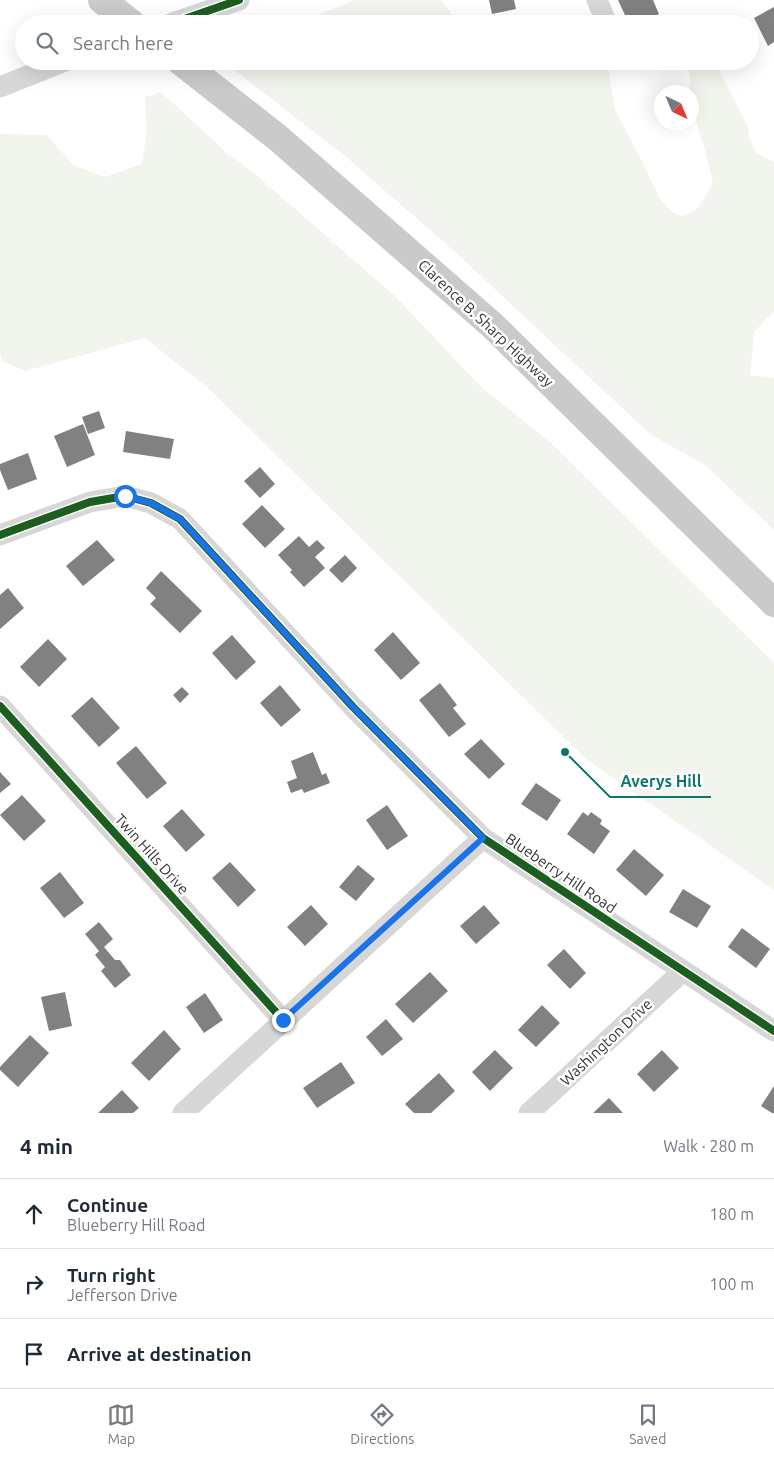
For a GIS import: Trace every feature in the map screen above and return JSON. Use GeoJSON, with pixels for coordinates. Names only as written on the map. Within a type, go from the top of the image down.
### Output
{"type":"FeatureCollection","features":[{"type":"Feature","properties":{"kind":"main road"},"geometry":{"type":"LineString","coordinates":[[102,0],[121,15]]}},
{"type":"Feature","properties":{"kind":"main road","name":"Clarence B. Sharp Highway"},"geometry":{"type":"LineString","coordinates":[[191,70],[278,138],[492,325],[774,603]]}},
{"type":"Feature","properties":{"kind":"street"},"geometry":{"type":"LineString","coordinates":[[196,15],[239,0]]}},
{"type":"Feature","properties":{"kind":"street"},"geometry":{"type":"LineString","coordinates":[[597,0],[603,15]]}},
{"type":"Feature","properties":{"kind":"street"},"geometry":{"type":"LineString","coordinates":[[0,88],[43,70]]}},
{"type":"Feature","properties":{"kind":"street","name":"Blueberry Hill Road"},"geometry":{"type":"LineString","coordinates":[[0,535],[90,502],[125,496],[151,503],[180,519],[353,707],[483,838],[774,1031]]}},
{"type":"Feature","properties":{"kind":"street","name":"Twin Hills Drive"},"geometry":{"type":"LineString","coordinates":[[0,706],[283,1020]]}},
{"type":"Feature","properties":{"kind":"street"},"geometry":{"type":"LineString","coordinates":[[183,1113],[483,838]]}},
{"type":"Feature","properties":{"kind":"street","name":"Washington Drive"},"geometry":{"type":"LineString","coordinates":[[529,1113],[682,970]]}},
{"type":"Feature","properties":{"kind":"shaded area"},"geometry":{"type":"Polygon","coordinates":[[[355,0],[441,0],[453,15],[318,15],[355,0]]]}},
{"type":"Feature","properties":{"kind":"shaded area"},"geometry":{"type":"Polygon","coordinates":[[[235,70],[608,70],[615,110],[660,199],[673,213],[683,216],[697,209],[713,184],[699,130],[699,85],[690,85],[691,80],[688,70],[719,70],[749,129],[748,135],[756,153],[774,162],[774,311],[754,332],[750,375],[774,378],[774,530],[705,465],[650,434],[454,251],[345,156],[235,70]]]}},
{"type":"Feature","properties":{"kind":"shaded area"},"geometry":{"type":"Polygon","coordinates":[[[161,92],[226,152],[254,173],[397,298],[480,386],[552,444],[774,663],[774,890],[586,759],[208,388],[145,338],[25,371],[2,361],[0,352],[0,134],[47,135],[73,165],[105,177],[142,164],[147,130],[145,97],[161,92]]]}},
{"type":"Feature","properties":{"kind":"building"},"geometry":{"type":"Polygon","coordinates":[[[489,0],[514,0],[516,9],[492,14],[489,0]]]}},
{"type":"Feature","properties":{"kind":"building"},"geometry":{"type":"Polygon","coordinates":[[[618,0],[653,0],[659,14],[657,15],[625,15],[618,0]]]}},
{"type":"Feature","properties":{"kind":"building"},"geometry":{"type":"Polygon","coordinates":[[[774,7],[774,42],[768,46],[759,28],[759,15],[774,7]]]}},
{"type":"Feature","properties":{"kind":"building"},"geometry":{"type":"Polygon","coordinates":[[[99,411],[105,428],[88,434],[82,417],[99,411]]]}},
{"type":"Feature","properties":{"kind":"building"},"geometry":{"type":"Polygon","coordinates":[[[83,424],[95,455],[67,467],[54,436],[83,424]]]}},
{"type":"Feature","properties":{"kind":"building"},"geometry":{"type":"Polygon","coordinates":[[[126,431],[174,439],[170,459],[123,452],[126,431]]]}},
{"type":"Feature","properties":{"kind":"building"},"geometry":{"type":"Polygon","coordinates":[[[28,453],[37,479],[8,490],[0,470],[0,464],[28,453]]]}},
{"type":"Feature","properties":{"kind":"building"},"geometry":{"type":"Polygon","coordinates":[[[260,467],[275,484],[260,498],[244,481],[260,467]]]}},
{"type":"Feature","properties":{"kind":"building"},"geometry":{"type":"Polygon","coordinates":[[[262,505],[285,529],[265,548],[242,524],[262,505]]]}},
{"type":"Feature","properties":{"kind":"building"},"geometry":{"type":"Polygon","coordinates":[[[299,536],[309,547],[317,540],[325,548],[315,557],[325,568],[304,587],[278,555],[299,536]]]}},
{"type":"Feature","properties":{"kind":"building"},"geometry":{"type":"Polygon","coordinates":[[[97,540],[115,560],[83,586],[66,566],[97,540]]]}},
{"type":"Feature","properties":{"kind":"building"},"geometry":{"type":"Polygon","coordinates":[[[345,555],[357,568],[342,583],[329,570],[345,555]]]}},
{"type":"Feature","properties":{"kind":"building"},"geometry":{"type":"Polygon","coordinates":[[[161,571],[202,611],[180,633],[150,604],[156,598],[146,588],[161,571]]]}},
{"type":"Feature","properties":{"kind":"building"},"geometry":{"type":"Polygon","coordinates":[[[8,588],[24,608],[0,629],[0,595],[8,588]]]}},
{"type":"Feature","properties":{"kind":"building"},"geometry":{"type":"Polygon","coordinates":[[[393,632],[420,663],[401,680],[374,650],[393,632]]]}},
{"type":"Feature","properties":{"kind":"building"},"geometry":{"type":"Polygon","coordinates":[[[232,635],[256,662],[236,680],[212,653],[232,635]]]}},
{"type":"Feature","properties":{"kind":"building"},"geometry":{"type":"Polygon","coordinates":[[[48,639],[67,659],[39,687],[20,667],[48,639]]]}},
{"type":"Feature","properties":{"kind":"building"},"geometry":{"type":"Polygon","coordinates":[[[440,683],[457,705],[453,708],[466,724],[449,737],[419,700],[440,683]]]}},
{"type":"Feature","properties":{"kind":"building"},"geometry":{"type":"Polygon","coordinates":[[[280,685],[301,710],[281,727],[260,703],[280,685]]]}},
{"type":"Feature","properties":{"kind":"building"},"geometry":{"type":"Polygon","coordinates":[[[182,687],[189,694],[180,703],[173,695],[182,687]]]}},
{"type":"Feature","properties":{"kind":"building"},"geometry":{"type":"Polygon","coordinates":[[[92,697],[120,728],[99,747],[71,716],[92,697]]]}},
{"type":"Feature","properties":{"kind":"building"},"geometry":{"type":"Polygon","coordinates":[[[481,739],[505,764],[489,779],[464,754],[481,739]]]}},
{"type":"Feature","properties":{"kind":"building"},"geometry":{"type":"Polygon","coordinates":[[[136,746],[167,783],[147,799],[116,763],[136,746]]]}},
{"type":"Feature","properties":{"kind":"building"},"geometry":{"type":"Polygon","coordinates":[[[313,752],[322,775],[326,773],[330,783],[304,793],[302,789],[291,793],[287,782],[297,778],[291,761],[313,752]]]}},
{"type":"Feature","properties":{"kind":"building"},"geometry":{"type":"Polygon","coordinates":[[[0,772],[11,784],[0,793],[0,772]]]}},
{"type":"Feature","properties":{"kind":"building"},"geometry":{"type":"Polygon","coordinates":[[[536,783],[561,800],[547,821],[521,804],[536,783]]]}},
{"type":"Feature","properties":{"kind":"building"},"geometry":{"type":"Polygon","coordinates":[[[22,795],[46,821],[24,841],[0,815],[22,795]]]}},
{"type":"Feature","properties":{"kind":"building"},"geometry":{"type":"Polygon","coordinates":[[[387,805],[408,836],[387,850],[366,820],[387,805]]]}},
{"type":"Feature","properties":{"kind":"building"},"geometry":{"type":"Polygon","coordinates":[[[182,809],[205,835],[186,852],[163,826],[182,809]]]}},
{"type":"Feature","properties":{"kind":"building"},"geometry":{"type":"Polygon","coordinates":[[[583,812],[588,816],[591,812],[602,820],[600,824],[610,831],[594,854],[567,834],[583,812]]]}},
{"type":"Feature","properties":{"kind":"building"},"geometry":{"type":"Polygon","coordinates":[[[634,849],[664,875],[646,896],[616,870],[634,849]]]}},
{"type":"Feature","properties":{"kind":"building"},"geometry":{"type":"Polygon","coordinates":[[[230,862],[256,890],[238,907],[212,878],[230,862]]]}},
{"type":"Feature","properties":{"kind":"building"},"geometry":{"type":"Polygon","coordinates":[[[358,865],[375,879],[356,901],[339,887],[358,865]]]}},
{"type":"Feature","properties":{"kind":"building"},"geometry":{"type":"Polygon","coordinates":[[[60,872],[84,903],[64,918],[40,888],[60,872]]]}},
{"type":"Feature","properties":{"kind":"building"},"geometry":{"type":"Polygon","coordinates":[[[683,889],[711,906],[697,928],[669,912],[683,889]]]}},
{"type":"Feature","properties":{"kind":"building"},"geometry":{"type":"Polygon","coordinates":[[[311,905],[328,924],[305,946],[287,927],[311,905]]]}},
{"type":"Feature","properties":{"kind":"building"},"geometry":{"type":"Polygon","coordinates":[[[484,905],[500,923],[476,944],[460,926],[484,905]]]}},
{"type":"Feature","properties":{"kind":"building"},"geometry":{"type":"Polygon","coordinates":[[[99,922],[113,939],[104,947],[115,960],[120,960],[131,975],[115,988],[101,971],[105,967],[95,955],[99,951],[85,934],[99,922]]]}},
{"type":"Feature","properties":{"kind":"building"},"geometry":{"type":"Polygon","coordinates":[[[742,928],[770,949],[756,968],[728,947],[742,928]]]}},
{"type":"Feature","properties":{"kind":"building"},"geometry":{"type":"Polygon","coordinates":[[[564,949],[586,973],[570,989],[547,965],[564,949]]]}},
{"type":"Feature","properties":{"kind":"building"},"geometry":{"type":"Polygon","coordinates":[[[430,972],[448,991],[413,1023],[395,1004],[430,972]]]}},
{"type":"Feature","properties":{"kind":"building"},"geometry":{"type":"Polygon","coordinates":[[[65,992],[72,1026],[49,1031],[41,997],[65,992]]]}},
{"type":"Feature","properties":{"kind":"building"},"geometry":{"type":"Polygon","coordinates":[[[205,993],[223,1020],[204,1033],[186,1007],[205,993]]]}},
{"type":"Feature","properties":{"kind":"building"},"geometry":{"type":"Polygon","coordinates":[[[542,1005],[560,1023],[536,1047],[518,1030],[542,1005]]]}},
{"type":"Feature","properties":{"kind":"building"},"geometry":{"type":"Polygon","coordinates":[[[386,1019],[403,1039],[382,1056],[366,1037],[386,1019]]]}},
{"type":"Feature","properties":{"kind":"building"},"geometry":{"type":"Polygon","coordinates":[[[164,1030],[181,1049],[149,1081],[131,1063],[164,1030]]]}},
{"type":"Feature","properties":{"kind":"building"},"geometry":{"type":"Polygon","coordinates":[[[30,1035],[49,1053],[18,1087],[0,1070],[0,1067],[30,1035]]]}},
{"type":"Feature","properties":{"kind":"building"},"geometry":{"type":"Polygon","coordinates":[[[495,1050],[513,1068],[490,1091],[472,1072],[495,1050]]]}},
{"type":"Feature","properties":{"kind":"building"},"geometry":{"type":"Polygon","coordinates":[[[662,1050],[679,1068],[654,1092],[637,1074],[662,1050]]]}},
{"type":"Feature","properties":{"kind":"building"},"geometry":{"type":"Polygon","coordinates":[[[341,1062],[355,1083],[317,1108],[303,1088],[341,1062]]]}},
{"type":"Feature","properties":{"kind":"building"},"geometry":{"type":"Polygon","coordinates":[[[439,1073],[455,1091],[431,1113],[414,1113],[405,1104],[439,1073]]]}},
{"type":"Feature","properties":{"kind":"building"},"geometry":{"type":"Polygon","coordinates":[[[774,1086],[774,1113],[772,1113],[761,1106],[774,1086]]]}},
{"type":"Feature","properties":{"kind":"building"},"geometry":{"type":"Polygon","coordinates":[[[122,1090],[139,1108],[133,1113],[98,1113],[122,1090]]]}},
{"type":"Feature","properties":{"kind":"building"},"geometry":{"type":"Polygon","coordinates":[[[609,1098],[623,1113],[593,1113],[609,1098]]]}},
{"type":"Feature","properties":{"kind":"cycle path"},"geometry":{"type":"LineString","coordinates":[[196,15],[239,0]]}},
{"type":"Feature","properties":{"kind":"cycle path"},"geometry":{"type":"LineString","coordinates":[[0,535],[90,502],[125,496],[151,503],[180,519],[353,707],[483,838],[774,1031]]}},
{"type":"Feature","properties":{"kind":"cycle path"},"geometry":{"type":"LineString","coordinates":[[0,706],[283,1020]]}},
{"type":"Feature","properties":{"kind":"place","name":"Averys Hill"},"geometry":{"type":"Point","coordinates":[565,752]}},
{"type":"Feature","properties":{"kind":"route"},"geometry":{"type":"LineString","coordinates":[[125,496],[151,503],[180,519],[353,707],[483,838],[283,1020]]}}]}
